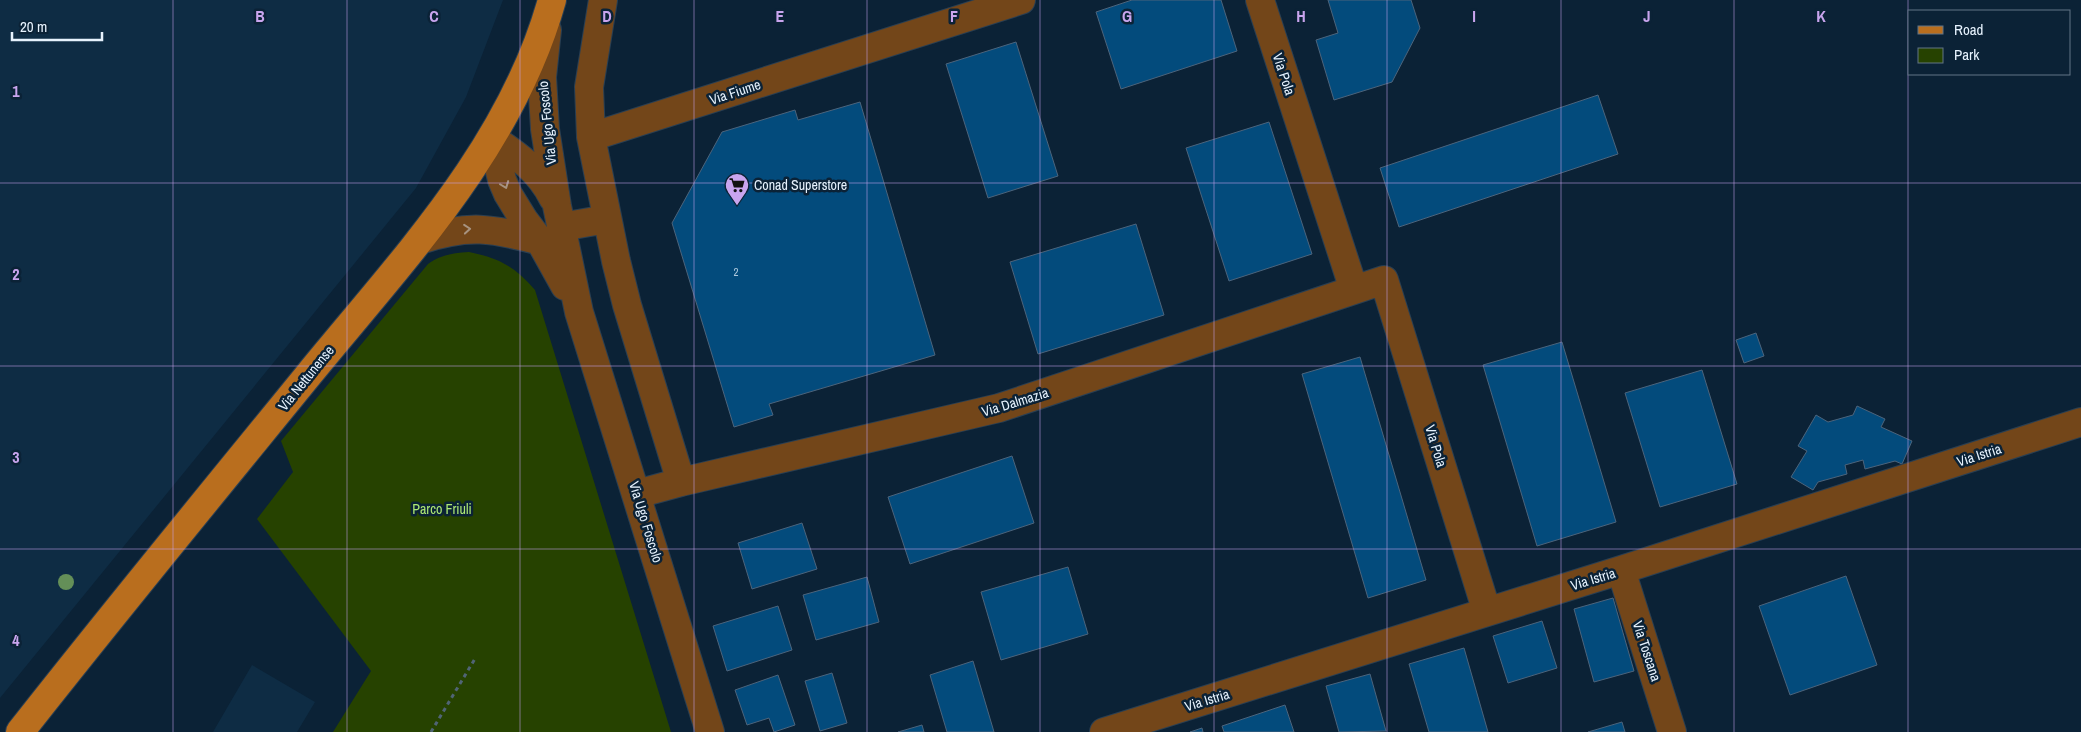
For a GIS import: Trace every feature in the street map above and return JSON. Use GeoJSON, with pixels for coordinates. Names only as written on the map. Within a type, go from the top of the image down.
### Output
{"type":"FeatureCollection","features":[{"type":"Feature","properties":{"kind":"main road","name":"Via Nettunense"},"geometry":{"type":"LineString","coordinates":[[20,732],[103,626],[420,240],[492,138],[524,78],[551,5]]}},
{"type":"Feature","properties":{"kind":"street"},"geometry":{"type":"LineString","coordinates":[[603,0],[589,87],[592,137],[607,219],[627,305],[681,482]]}},
{"type":"Feature","properties":{"kind":"street","name":"Via Fiume"},"geometry":{"type":"LineString","coordinates":[[592,137],[1021,0]]}},
{"type":"Feature","properties":{"kind":"street","name":"Via Pola"},"geometry":{"type":"LineString","coordinates":[[1260,0],[1354,290]]}},
{"type":"Feature","properties":{"kind":"street","name":"Via Ugo Foscolo"},"geometry":{"type":"LineString","coordinates":[[551,5],[542,77],[553,224]]}},
{"type":"Feature","properties":{"kind":"street","name":"Via Ugo Foscolo"},"geometry":{"type":"LineString","coordinates":[[492,138],[502,180],[524,220],[553,224]]}},
{"type":"Feature","properties":{"kind":"street","name":"Via Ugo Foscolo"},"geometry":{"type":"LineString","coordinates":[[492,138],[518,156],[541,177],[579,312],[710,732]]}},
{"type":"Feature","properties":{"kind":"street"},"geometry":{"type":"LineString","coordinates":[[420,240],[472,228],[505,231],[607,219]]}},
{"type":"Feature","properties":{"kind":"street","name":"Via Pola"},"geometry":{"type":"LineString","coordinates":[[1384,280],[1487,612]]}},
{"type":"Feature","properties":{"kind":"street","name":"Via Dalmazia"},"geometry":{"type":"LineString","coordinates":[[637,494],[681,482],[999,408],[1384,280]]}},
{"type":"Feature","properties":{"kind":"street","name":"Via Istria"},"geometry":{"type":"LineString","coordinates":[[1104,732],[1621,570],[2081,422]]}},
{"type":"Feature","properties":{"kind":"street","name":"Via Toscana"},"geometry":{"type":"LineString","coordinates":[[1621,570],[1672,732]]}},
{"type":"Feature","properties":{"kind":"path"},"geometry":{"type":"LineString","coordinates":[[431,732],[476,657]]}},
{"type":"Feature","properties":{"kind":"shaded area"},"geometry":{"type":"Polygon","coordinates":[[[0,0],[503,0],[466,97],[416,188],[0,698],[0,0]]]}},
{"type":"Feature","properties":{"kind":"shaded area"},"geometry":{"type":"Polygon","coordinates":[[[252,665],[315,702],[297,732],[213,732],[252,665]]]}},
{"type":"Feature","properties":{"kind":"green space","name":"Parco Friuli"},"geometry":{"type":"Polygon","coordinates":[[[469,252],[498,260],[505,264],[520,275],[535,290],[671,732],[333,732],[371,671],[257,519],[293,472],[281,441],[428,264],[447,255],[469,252]]]}},
{"type":"Feature","properties":{"kind":"building"},"geometry":{"type":"Polygon","coordinates":[[[1132,0],[1221,0],[1237,51],[1121,89],[1096,12],[1132,0]]]}},
{"type":"Feature","properties":{"kind":"building"},"geometry":{"type":"Polygon","coordinates":[[[1328,0],[1411,0],[1420,28],[1392,82],[1334,100],[1316,40],[1338,33],[1328,0]]]}},
{"type":"Feature","properties":{"kind":"building"},"geometry":{"type":"Polygon","coordinates":[[[1016,42],[1058,176],[988,198],[946,64],[1016,42]]]}},
{"type":"Feature","properties":{"kind":"building"},"geometry":{"type":"Polygon","coordinates":[[[1598,95],[1618,154],[1399,227],[1380,168],[1598,95]]]}},
{"type":"Feature","properties":{"kind":"building"},"geometry":{"type":"Polygon","coordinates":[[[860,102],[935,355],[769,404],[773,415],[734,427],[672,223],[722,132],[795,110],[798,120],[860,102]]]}},
{"type":"Feature","properties":{"kind":"building"},"geometry":{"type":"Polygon","coordinates":[[[1269,122],[1312,254],[1229,281],[1186,148],[1269,122]]]}},
{"type":"Feature","properties":{"kind":"building"},"geometry":{"type":"Polygon","coordinates":[[[1136,224],[1164,315],[1038,354],[1010,262],[1136,224]]]}},
{"type":"Feature","properties":{"kind":"building"},"geometry":{"type":"Polygon","coordinates":[[[1756,333],[1764,356],[1744,363],[1736,340],[1756,333]]]}},
{"type":"Feature","properties":{"kind":"building"},"geometry":{"type":"Polygon","coordinates":[[[1562,342],[1616,522],[1537,546],[1483,365],[1562,342]]]}},
{"type":"Feature","properties":{"kind":"building"},"geometry":{"type":"Polygon","coordinates":[[[1360,357],[1426,580],[1368,598],[1302,374],[1360,357]]]}},
{"type":"Feature","properties":{"kind":"building"},"geometry":{"type":"Polygon","coordinates":[[[1702,370],[1737,484],[1660,507],[1625,393],[1702,370]]]}},
{"type":"Feature","properties":{"kind":"building"},"geometry":{"type":"Polygon","coordinates":[[[1857,406],[1885,419],[1881,427],[1912,441],[1902,464],[1895,461],[1865,469],[1863,460],[1845,465],[1847,474],[1818,482],[1813,490],[1791,477],[1807,451],[1798,446],[1816,415],[1828,422],[1853,415],[1857,406]]]}},
{"type":"Feature","properties":{"kind":"building"},"geometry":{"type":"Polygon","coordinates":[[[1012,456],[1034,523],[910,564],[888,497],[1012,456]]]}},
{"type":"Feature","properties":{"kind":"building"},"geometry":{"type":"Polygon","coordinates":[[[802,523],[817,569],[752,589],[738,543],[802,523]]]}},
{"type":"Feature","properties":{"kind":"building"},"geometry":{"type":"Polygon","coordinates":[[[1068,567],[1088,634],[1001,660],[981,592],[1068,567]]]}},
{"type":"Feature","properties":{"kind":"building"},"geometry":{"type":"Polygon","coordinates":[[[1846,576],[1877,665],[1790,695],[1759,606],[1846,576]]]}},
{"type":"Feature","properties":{"kind":"building"},"geometry":{"type":"Polygon","coordinates":[[[867,577],[879,622],[816,640],[803,595],[867,577]]]}},
{"type":"Feature","properties":{"kind":"building"},"geometry":{"type":"Polygon","coordinates":[[[1613,598],[1634,671],[1594,682],[1574,609],[1613,598]]]}},
{"type":"Feature","properties":{"kind":"building"},"geometry":{"type":"Polygon","coordinates":[[[778,606],[792,650],[727,671],[713,626],[778,606]]]}},
{"type":"Feature","properties":{"kind":"building"},"geometry":{"type":"Polygon","coordinates":[[[1542,621],[1557,668],[1508,683],[1493,636],[1542,621]]]}},
{"type":"Feature","properties":{"kind":"building"},"geometry":{"type":"Polygon","coordinates":[[[1464,648],[1488,732],[1429,732],[1409,664],[1464,648]]]}},
{"type":"Feature","properties":{"kind":"building"},"geometry":{"type":"Polygon","coordinates":[[[973,661],[994,732],[947,732],[930,675],[973,661]]]}},
{"type":"Feature","properties":{"kind":"building"},"geometry":{"type":"Polygon","coordinates":[[[832,673],[847,723],[820,731],[805,681],[832,673]]]}},
{"type":"Feature","properties":{"kind":"building"},"geometry":{"type":"Polygon","coordinates":[[[1370,674],[1386,731],[1339,732],[1326,686],[1370,674]]]}},
{"type":"Feature","properties":{"kind":"building"},"geometry":{"type":"Polygon","coordinates":[[[778,675],[795,725],[774,732],[769,718],[747,725],[735,690],[778,675]]]}},
{"type":"Feature","properties":{"kind":"building"},"geometry":{"type":"Polygon","coordinates":[[[1285,705],[1294,732],[1224,732],[1222,726],[1285,705]]]}},
{"type":"Feature","properties":{"kind":"building"},"geometry":{"type":"Polygon","coordinates":[[[1622,722],[1625,732],[1588,732],[1622,722]]]}},
{"type":"Feature","properties":{"kind":"building"},"geometry":{"type":"Polygon","coordinates":[[[922,725],[924,732],[898,732],[922,725]]]}},
{"type":"Feature","properties":{"kind":"building"},"geometry":{"type":"Polygon","coordinates":[[[1202,728],[1203,732],[1190,732],[1202,728]]]}},
{"type":"Feature","properties":{"kind":"place","name":"Conad Superstore"},"geometry":{"type":"Point","coordinates":[737,206]}}]}
